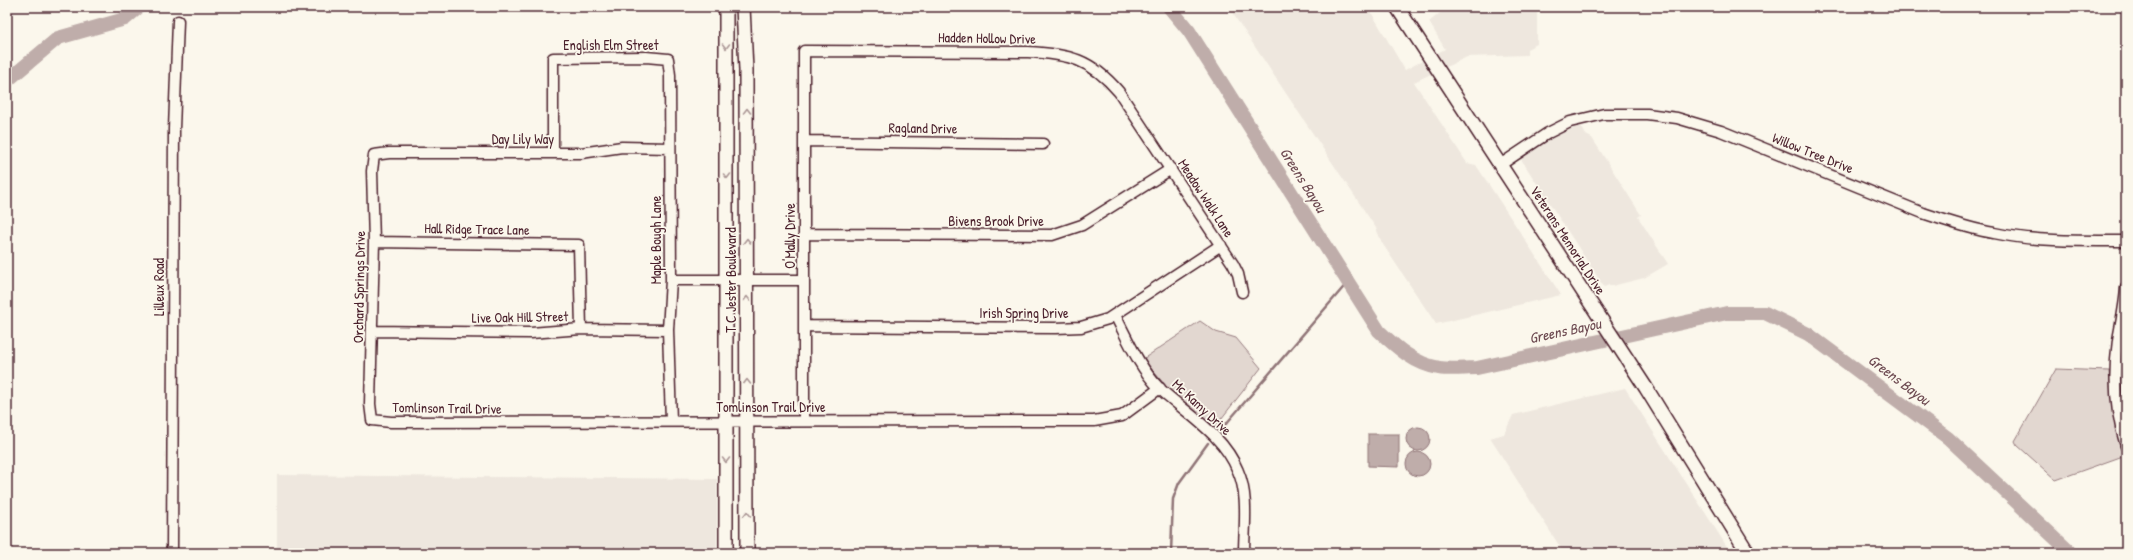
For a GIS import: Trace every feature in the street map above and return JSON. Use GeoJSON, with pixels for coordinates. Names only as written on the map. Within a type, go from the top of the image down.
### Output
{"type":"FeatureCollection","features":[{"type":"Feature","properties":{"kind":"main road","name":"T C Jester Boulevard"},"geometry":{"type":"LineString","coordinates":[[726,7],[726,553]]}},
{"type":"Feature","properties":{"kind":"main road","name":"T C Jester Boulevard"},"geometry":{"type":"LineString","coordinates":[[743,7],[747,145],[747,553]]}},
{"type":"Feature","properties":{"kind":"main road","name":"Veterans Memorial Drive"},"geometry":{"type":"LineString","coordinates":[[1397,7],[1626,359],[1748,553]]}},
{"type":"Feature","properties":{"kind":"main road"},"geometry":{"type":"LineString","coordinates":[[727,145],[747,145]]}},
{"type":"Feature","properties":{"kind":"street","name":"Lilleux Road"},"geometry":{"type":"LineString","coordinates":[[172,553],[174,129],[178,21]]}},
{"type":"Feature","properties":{"kind":"street","name":"Hadden Hollow Drive"},"geometry":{"type":"LineString","coordinates":[[804,51],[1028,52],[1059,54],[1082,61],[1102,73],[1119,92],[1140,123]]}},
{"type":"Feature","properties":{"kind":"street","name":"O'Mally Drive"},"geometry":{"type":"LineString","coordinates":[[804,51],[804,421]]}},
{"type":"Feature","properties":{"kind":"street","name":"English Elm Street"},"geometry":{"type":"LineString","coordinates":[[553,153],[554,58],[646,57],[668,59]]}},
{"type":"Feature","properties":{"kind":"street","name":"Maple Bough Lane"},"geometry":{"type":"LineString","coordinates":[[668,59],[670,75],[671,280],[668,330],[671,421]]}},
{"type":"Feature","properties":{"kind":"street","name":"Willow Tree Drive"},"geometry":{"type":"LineString","coordinates":[[1500,165],[1548,133],[1570,122],[1604,114],[1655,115],[1691,121],[1721,131],[1923,213],[1957,225],[1993,233],[2045,240],[2126,241]]}},
{"type":"Feature","properties":{"kind":"street","name":"Meadow Walk Lane"},"geometry":{"type":"LineString","coordinates":[[1140,123],[1221,245],[1238,274],[1242,292]]}},
{"type":"Feature","properties":{"kind":"street","name":"Ragland Drive"},"geometry":{"type":"LineString","coordinates":[[804,141],[1043,144]]}},
{"type":"Feature","properties":{"kind":"street","name":"Day Lily Way"},"geometry":{"type":"LineString","coordinates":[[374,155],[390,153],[581,153],[622,148],[670,148]]}},
{"type":"Feature","properties":{"kind":"street","name":"Orchard Springs Drive"},"geometry":{"type":"LineString","coordinates":[[372,420],[370,404],[374,242],[372,171],[374,155]]}},
{"type":"Feature","properties":{"kind":"street","name":"Bivens Brook Drive"},"geometry":{"type":"LineString","coordinates":[[804,234],[1052,234],[1082,225],[1171,170]]}},
{"type":"Feature","properties":{"kind":"street","name":"Hall Ridge Trace Lane"},"geometry":{"type":"LineString","coordinates":[[374,242],[579,245],[581,329]]}},
{"type":"Feature","properties":{"kind":"street","name":"Irish Spring Drive"},"geometry":{"type":"LineString","coordinates":[[804,326],[1069,328],[1095,324],[1115,315],[1221,245]]}},
{"type":"Feature","properties":{"kind":"street"},"geometry":{"type":"LineString","coordinates":[[671,280],[804,280]]}},
{"type":"Feature","properties":{"kind":"street"},"geometry":{"type":"LineString","coordinates":[[2126,288],[2118,341],[2115,380],[2116,404],[2126,446]]}},
{"type":"Feature","properties":{"kind":"street","name":"Mc Kamy Drive"},"geometry":{"type":"LineString","coordinates":[[1115,315],[1141,364],[1160,388],[1216,437],[1233,460],[1239,472],[1244,493],[1244,553]]}},
{"type":"Feature","properties":{"kind":"street","name":"Live Oak Hill Street"},"geometry":{"type":"LineString","coordinates":[[372,331],[531,332],[581,329],[668,330]]}},
{"type":"Feature","properties":{"kind":"street","name":"Tomlinson Trail Drive"},"geometry":{"type":"LineString","coordinates":[[372,420],[391,422],[1094,421],[1122,416],[1160,388]]}},
{"type":"Feature","properties":{"kind":"shaded area"},"geometry":{"type":"Polygon","coordinates":[[[1368,7],[1405,70],[1445,49],[1429,22],[1446,8],[1537,8],[1537,44],[1527,49],[1527,55],[1467,57],[1414,82],[1467,163],[1476,165],[1561,295],[1436,324],[1382,243],[1376,228],[1229,8],[1368,7]]]}},
{"type":"Feature","properties":{"kind":"shaded area"},"geometry":{"type":"Polygon","coordinates":[[[1580,124],[1586,135],[1592,138],[1641,215],[1638,217],[1668,264],[1644,278],[1604,287],[1519,156],[1562,129],[1580,124]]]}},
{"type":"Feature","properties":{"kind":"shaded area"},"geometry":{"type":"Polygon","coordinates":[[[1200,321],[1216,332],[1236,338],[1261,368],[1214,428],[1177,399],[1143,359],[1200,321]]]}},
{"type":"Feature","properties":{"kind":"shaded area"},"geometry":{"type":"Polygon","coordinates":[[[2056,369],[2109,371],[2113,414],[2123,456],[2056,480],[2017,445],[2015,441],[2056,369]]]}},
{"type":"Feature","properties":{"kind":"shaded area"},"geometry":{"type":"Polygon","coordinates":[[[1625,388],[1731,553],[1564,553],[1490,438],[1504,434],[1513,415],[1625,388]]]}},
{"type":"Feature","properties":{"kind":"shaded area"},"geometry":{"type":"Polygon","coordinates":[[[1418,427],[1427,430],[1430,439],[1427,448],[1418,451],[1409,448],[1406,439],[1409,430],[1418,427]]]}},
{"type":"Feature","properties":{"kind":"shaded area"},"geometry":{"type":"Polygon","coordinates":[[[1368,434],[1399,434],[1399,467],[1368,466],[1368,434]]]}},
{"type":"Feature","properties":{"kind":"shaded area"},"geometry":{"type":"Polygon","coordinates":[[[1418,452],[1427,455],[1430,464],[1427,473],[1418,476],[1409,473],[1406,464],[1409,455],[1418,452]]]}},
{"type":"Feature","properties":{"kind":"shaded area"},"geometry":{"type":"Polygon","coordinates":[[[277,475],[717,479],[717,553],[277,553],[277,475]]]}},
{"type":"Feature","properties":{"kind":"waterway","name":"Greens Bayou"},"geometry":{"type":"LineString","coordinates":[[7,81],[58,38],[125,19],[139,7]]}},
{"type":"Feature","properties":{"kind":"waterway","name":"Greens Bayou"},"geometry":{"type":"LineString","coordinates":[[1169,7],[1189,31],[1379,331],[1414,359],[1439,368],[1477,368],[1727,313],[1765,313],[1808,334],[1948,438],[2071,553]]}},
{"type":"Feature","properties":{"kind":"waterway"},"geometry":{"type":"LineString","coordinates":[[1225,425],[1348,282]]}},
{"type":"Feature","properties":{"kind":"waterway"},"geometry":{"type":"LineString","coordinates":[[1171,553],[1173,499],[1179,483],[1208,443]]}}]}
